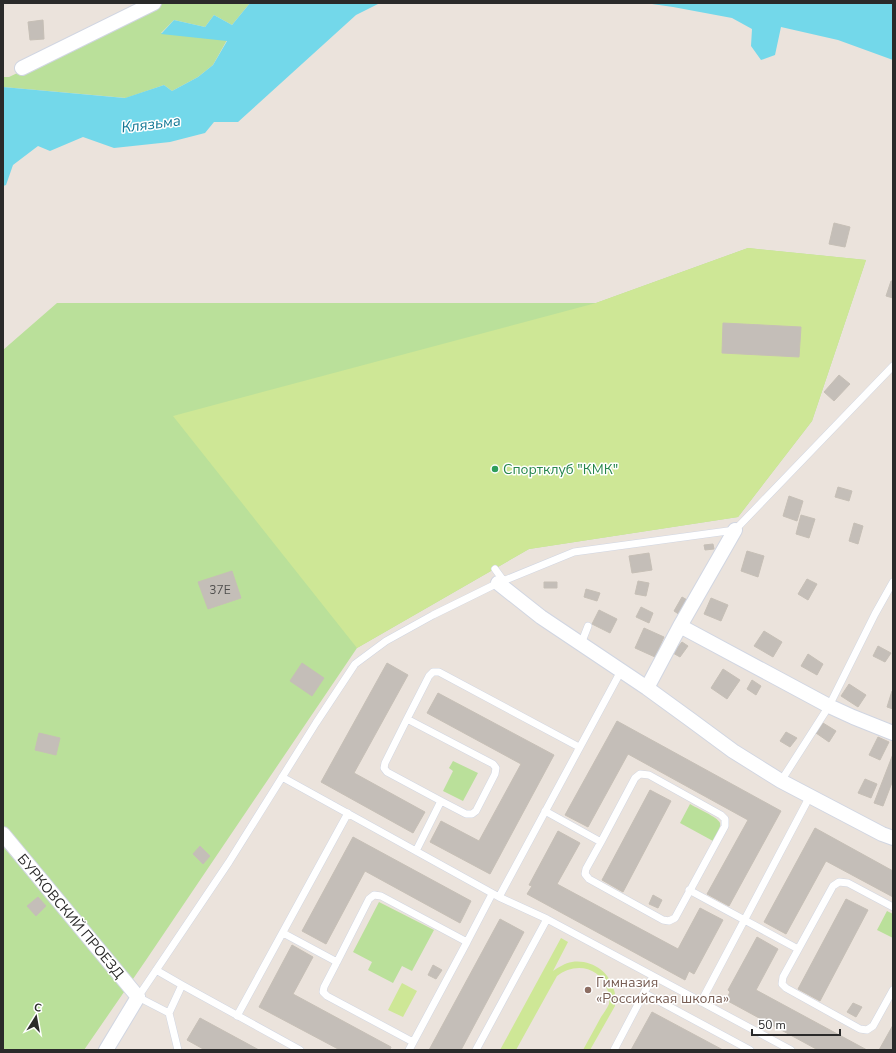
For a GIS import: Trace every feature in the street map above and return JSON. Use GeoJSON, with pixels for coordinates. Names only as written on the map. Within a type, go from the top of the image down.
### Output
{"type":"FeatureCollection","features":[{"type":"Feature","properties":{"kind":"street"},"geometry":{"type":"LineString","coordinates":[[22,68],[154,3]]}},
{"type":"Feature","properties":{"kind":"street"},"geometry":{"type":"LineString","coordinates":[[646,688],[735,530]]}},
{"type":"Feature","properties":{"kind":"street"},"geometry":{"type":"LineString","coordinates":[[501,582],[541,617],[646,688],[733,750],[781,781],[882,834],[893,838]]}},
{"type":"Feature","properties":{"kind":"street"},"geometry":{"type":"LineString","coordinates":[[680,626],[829,706],[893,733]]}},
{"type":"Feature","properties":{"kind":"street","name":"БУРКОВСКИЙ ПРОЕЗД"},"geometry":{"type":"LineString","coordinates":[[3,834],[138,997]]}},
{"type":"Feature","properties":{"kind":"street"},"geometry":{"type":"LineString","coordinates":[[106,1050],[138,997]]}},
{"type":"Feature","properties":{"kind":"lane"},"geometry":{"type":"LineString","coordinates":[[169,1013],[138,997],[229,862],[316,723],[355,664],[386,641],[433,615],[501,582],[574,552],[735,530],[893,366]]}},
{"type":"Feature","properties":{"kind":"lane"},"geometry":{"type":"LineString","coordinates":[[496,569],[501,582]]}},
{"type":"Feature","properties":{"kind":"lane"},"geometry":{"type":"LineString","coordinates":[[781,781],[829,706],[875,614],[893,582]]}},
{"type":"Feature","properties":{"kind":"lane"},"geometry":{"type":"LineString","coordinates":[[581,644],[588,626]]}},
{"type":"Feature","properties":{"kind":"lane"},"geometry":{"type":"LineString","coordinates":[[409,1050],[467,942],[545,811],[621,671]]}},
{"type":"Feature","properties":{"kind":"lane"},"geometry":{"type":"LineString","coordinates":[[407,718],[493,764],[496,768],[495,774],[476,811],[472,814],[466,814],[387,772],[384,768],[407,718],[429,676],[433,672],[439,672],[579,747]]}},
{"type":"Feature","properties":{"kind":"lane"},"geometry":{"type":"LineString","coordinates":[[640,774],[649,775],[721,815],[725,819],[724,826],[690,890],[674,918],[669,921],[663,920],[589,879],[585,874],[586,869],[601,842],[635,778],[640,774]]}},
{"type":"Feature","properties":{"kind":"lane"},"geometry":{"type":"LineString","coordinates":[[282,777],[496,895],[547,919],[791,1050]]}},
{"type":"Feature","properties":{"kind":"lane"},"geometry":{"type":"LineString","coordinates":[[701,1002],[810,796]]}},
{"type":"Feature","properties":{"kind":"lane"},"geometry":{"type":"LineString","coordinates":[[416,851],[441,801]]}},
{"type":"Feature","properties":{"kind":"lane"},"geometry":{"type":"LineString","coordinates":[[545,811],[601,842]]}},
{"type":"Feature","properties":{"kind":"lane"},"geometry":{"type":"LineString","coordinates":[[238,1016],[348,813]]}},
{"type":"Feature","properties":{"kind":"lane"},"geometry":{"type":"LineString","coordinates":[[893,907],[848,883],[840,882],[833,886],[783,977],[782,984],[786,988],[860,1029],[867,1030],[873,1026],[891,1000],[893,990]]}},
{"type":"Feature","properties":{"kind":"lane"},"geometry":{"type":"LineString","coordinates":[[690,890],[798,949]]}},
{"type":"Feature","properties":{"kind":"lane"},"geometry":{"type":"LineString","coordinates":[[413,1042],[327,996],[323,992],[324,987],[370,899],[374,895],[381,896],[467,942]]}},
{"type":"Feature","properties":{"kind":"lane"},"geometry":{"type":"LineString","coordinates":[[476,1050],[547,919]]}},
{"type":"Feature","properties":{"kind":"lane"},"geometry":{"type":"LineString","coordinates":[[283,933],[337,962]]}},
{"type":"Feature","properties":{"kind":"lane"},"geometry":{"type":"LineString","coordinates":[[156,970],[300,1050]]}},
{"type":"Feature","properties":{"kind":"lane"},"geometry":{"type":"LineString","coordinates":[[614,1050],[653,976]]}},
{"type":"Feature","properties":{"kind":"lane"},"geometry":{"type":"LineString","coordinates":[[178,1050],[169,1013],[182,985]]}},
{"type":"Feature","properties":{"kind":"lane"},"geometry":{"type":"LineString","coordinates":[[644,993],[750,1050]]}},
{"type":"Feature","properties":{"kind":"green space"},"geometry":{"type":"Polygon","coordinates":[[[163,3],[250,3],[232,25],[214,15],[205,27],[174,20],[161,33],[227,40],[213,65],[198,77],[172,91],[164,85],[126,98],[3,87],[3,77],[9,77],[163,3]]]}},
{"type":"Feature","properties":{"kind":"green space"},"geometry":{"type":"Polygon","coordinates":[[[748,248],[866,260],[812,421],[738,517],[529,549],[357,648],[84,1050],[3,1050],[3,350],[57,303],[596,303],[748,248]]]}},
{"type":"Feature","properties":{"kind":"green space","name":"Спортклуб \"КМК\""},"geometry":{"type":"Polygon","coordinates":[[[748,248],[866,260],[812,421],[738,517],[529,549],[357,648],[173,416],[596,303],[748,248]]]}},
{"type":"Feature","properties":{"kind":"green space"},"geometry":{"type":"Polygon","coordinates":[[[453,761],[478,773],[463,801],[443,791],[453,771],[449,768],[453,761]]]}},
{"type":"Feature","properties":{"kind":"green space"},"geometry":{"type":"Polygon","coordinates":[[[690,804],[711,815],[720,823],[719,830],[713,841],[680,823],[690,804]]]}},
{"type":"Feature","properties":{"kind":"green space"},"geometry":{"type":"Polygon","coordinates":[[[379,902],[434,930],[412,971],[402,966],[393,983],[368,970],[372,962],[353,952],[379,902]]]}},
{"type":"Feature","properties":{"kind":"green space"},"geometry":{"type":"Polygon","coordinates":[[[887,911],[893,914],[893,938],[877,930],[887,911]]]}},
{"type":"Feature","properties":{"kind":"green space"},"geometry":{"type":"Polygon","coordinates":[[[561,938],[568,942],[553,971],[564,964],[572,962],[586,963],[599,968],[604,972],[612,984],[615,994],[615,1006],[590,1050],[583,1050],[609,1004],[609,994],[604,981],[593,971],[578,968],[571,969],[557,976],[516,1050],[500,1050],[561,938]]]}},
{"type":"Feature","properties":{"kind":"green space"},"geometry":{"type":"Polygon","coordinates":[[[402,983],[417,991],[403,1017],[388,1010],[402,983]]]}},
{"type":"Feature","properties":{"kind":"water","name":"Клязьма"},"geometry":{"type":"Polygon","coordinates":[[[250,3],[380,3],[356,15],[238,122],[214,122],[205,133],[170,142],[114,148],[83,137],[50,151],[38,146],[13,165],[6,185],[3,186],[3,87],[125,98],[164,85],[172,91],[198,77],[213,65],[227,41],[161,34],[174,20],[205,27],[214,15],[232,25],[250,3]]]}},
{"type":"Feature","properties":{"kind":"water"},"geometry":{"type":"Polygon","coordinates":[[[645,3],[893,3],[893,60],[838,40],[781,27],[775,55],[761,60],[751,46],[752,29],[732,18],[645,3]]]}},
{"type":"Feature","properties":{"kind":"building"},"geometry":{"type":"Polygon","coordinates":[[[43,20],[44,39],[30,40],[28,22],[43,20]]]}},
{"type":"Feature","properties":{"kind":"building"},"geometry":{"type":"Polygon","coordinates":[[[834,223],[850,227],[845,247],[829,244],[834,223]]]}},
{"type":"Feature","properties":{"kind":"building"},"geometry":{"type":"Polygon","coordinates":[[[891,281],[893,281],[893,298],[886,296],[891,281]]]}},
{"type":"Feature","properties":{"kind":"building"},"geometry":{"type":"Polygon","coordinates":[[[723,323],[801,327],[799,357],[722,353],[723,323]]]}},
{"type":"Feature","properties":{"kind":"building"},"geometry":{"type":"Polygon","coordinates":[[[839,375],[850,384],[834,401],[824,392],[839,375]]]}},
{"type":"Feature","properties":{"kind":"building"},"geometry":{"type":"Polygon","coordinates":[[[838,487],[852,491],[849,501],[835,497],[838,487]]]}},
{"type":"Feature","properties":{"kind":"building"},"geometry":{"type":"Polygon","coordinates":[[[789,496],[803,501],[797,521],[783,516],[789,496]]]}},
{"type":"Feature","properties":{"kind":"building"},"geometry":{"type":"Polygon","coordinates":[[[801,515],[815,519],[809,538],[796,534],[801,515]]]}},
{"type":"Feature","properties":{"kind":"building"},"geometry":{"type":"Polygon","coordinates":[[[854,523],[863,526],[858,544],[849,541],[854,523]]]}},
{"type":"Feature","properties":{"kind":"building"},"geometry":{"type":"Polygon","coordinates":[[[713,544],[714,549],[705,550],[704,545],[713,544]]]}},
{"type":"Feature","properties":{"kind":"building"},"geometry":{"type":"Polygon","coordinates":[[[747,551],[764,556],[758,577],[741,571],[747,551]]]}},
{"type":"Feature","properties":{"kind":"building"},"geometry":{"type":"Polygon","coordinates":[[[649,553],[652,570],[632,573],[629,556],[649,553]]]}},
{"type":"Feature","properties":{"kind":"building"},"geometry":{"type":"Polygon","coordinates":[[[232,571],[241,598],[208,609],[198,582],[232,571]]]}},
{"type":"Feature","properties":{"kind":"building"},"geometry":{"type":"Polygon","coordinates":[[[807,579],[817,584],[808,600],[798,594],[807,579]]]}},
{"type":"Feature","properties":{"kind":"building"},"geometry":{"type":"Polygon","coordinates":[[[638,581],[649,583],[646,596],[635,594],[638,581]]]}},
{"type":"Feature","properties":{"kind":"building"},"geometry":{"type":"Polygon","coordinates":[[[544,582],[557,582],[557,588],[544,588],[544,582]]]}},
{"type":"Feature","properties":{"kind":"building"},"geometry":{"type":"Polygon","coordinates":[[[586,589],[600,593],[597,601],[584,597],[586,589]]]}},
{"type":"Feature","properties":{"kind":"building"},"geometry":{"type":"Polygon","coordinates":[[[682,597],[689,601],[680,615],[674,611],[682,597]]]}},
{"type":"Feature","properties":{"kind":"building"},"geometry":{"type":"Polygon","coordinates":[[[711,598],[728,605],[721,621],[704,614],[711,598]]]}},
{"type":"Feature","properties":{"kind":"building"},"geometry":{"type":"Polygon","coordinates":[[[641,607],[653,613],[649,623],[636,617],[641,607]]]}},
{"type":"Feature","properties":{"kind":"building"},"geometry":{"type":"Polygon","coordinates":[[[599,610],[617,619],[610,633],[592,624],[599,610]]]}},
{"type":"Feature","properties":{"kind":"building"},"geometry":{"type":"Polygon","coordinates":[[[644,628],[664,637],[655,657],[635,648],[644,628]]]}},
{"type":"Feature","properties":{"kind":"building"},"geometry":{"type":"Polygon","coordinates":[[[764,631],[782,642],[773,657],[754,646],[764,631]]]}},
{"type":"Feature","properties":{"kind":"building"},"geometry":{"type":"Polygon","coordinates":[[[682,642],[688,646],[680,657],[673,653],[682,642]]]}},
{"type":"Feature","properties":{"kind":"building"},"geometry":{"type":"Polygon","coordinates":[[[878,646],[891,653],[885,662],[873,656],[878,646]]]}},
{"type":"Feature","properties":{"kind":"building"},"geometry":{"type":"Polygon","coordinates":[[[808,654],[823,664],[817,675],[801,666],[808,654]]]}},
{"type":"Feature","properties":{"kind":"building"},"geometry":{"type":"Polygon","coordinates":[[[302,663],[324,678],[312,696],[290,681],[302,663]]]}},
{"type":"Feature","properties":{"kind":"building"},"geometry":{"type":"Polygon","coordinates":[[[387,663],[408,675],[354,773],[425,812],[413,833],[321,782],[387,663]]]}},
{"type":"Feature","properties":{"kind":"building"},"geometry":{"type":"Polygon","coordinates":[[[723,669],[740,680],[727,699],[711,688],[723,669]]]}},
{"type":"Feature","properties":{"kind":"building"},"geometry":{"type":"Polygon","coordinates":[[[752,680],[761,686],[756,695],[747,689],[752,680]]]}},
{"type":"Feature","properties":{"kind":"building"},"geometry":{"type":"Polygon","coordinates":[[[849,684],[866,695],[858,707],[841,696],[849,684]]]}},
{"type":"Feature","properties":{"kind":"building"},"geometry":{"type":"Polygon","coordinates":[[[892,691],[893,692],[893,709],[887,707],[892,691]]]}},
{"type":"Feature","properties":{"kind":"building"},"geometry":{"type":"Polygon","coordinates":[[[438,693],[554,755],[490,874],[430,842],[441,821],[479,841],[521,764],[427,713],[438,693]]]}},
{"type":"Feature","properties":{"kind":"building"},"geometry":{"type":"Polygon","coordinates":[[[617,721],[781,811],[729,906],[707,894],[748,820],[628,754],[588,827],[565,815],[617,721]]]}},
{"type":"Feature","properties":{"kind":"building"},"geometry":{"type":"Polygon","coordinates":[[[823,723],[836,731],[829,742],[816,733],[823,723]]]}},
{"type":"Feature","properties":{"kind":"building"},"geometry":{"type":"Polygon","coordinates":[[[786,732],[797,738],[790,747],[780,741],[786,732]]]}},
{"type":"Feature","properties":{"kind":"building"},"geometry":{"type":"Polygon","coordinates":[[[39,733],[60,738],[56,755],[35,750],[39,733]]]}},
{"type":"Feature","properties":{"kind":"building"},"geometry":{"type":"Polygon","coordinates":[[[878,737],[889,742],[880,760],[869,755],[878,737]]]}},
{"type":"Feature","properties":{"kind":"building"},"geometry":{"type":"Polygon","coordinates":[[[893,754],[893,780],[883,806],[874,803],[893,754]]]}},
{"type":"Feature","properties":{"kind":"building"},"geometry":{"type":"Polygon","coordinates":[[[865,779],[877,784],[871,798],[858,793],[865,779]]]}},
{"type":"Feature","properties":{"kind":"building"},"geometry":{"type":"Polygon","coordinates":[[[650,790],[671,801],[623,892],[602,880],[650,790]]]}},
{"type":"Feature","properties":{"kind":"building"},"geometry":{"type":"Polygon","coordinates":[[[815,828],[893,871],[893,897],[826,861],[786,934],[764,922],[815,828]]]}},
{"type":"Feature","properties":{"kind":"building"},"geometry":{"type":"Polygon","coordinates":[[[558,831],[580,843],[557,884],[678,949],[700,908],[723,920],[694,974],[689,971],[685,980],[527,894],[532,886],[529,885],[558,831]]]}},
{"type":"Feature","properties":{"kind":"building"},"geometry":{"type":"Polygon","coordinates":[[[353,837],[471,901],[460,923],[365,871],[326,944],[302,931],[353,837]]]}},
{"type":"Feature","properties":{"kind":"building"},"geometry":{"type":"Polygon","coordinates":[[[200,846],[210,856],[203,864],[193,854],[200,846]]]}},
{"type":"Feature","properties":{"kind":"building"},"geometry":{"type":"Polygon","coordinates":[[[653,895],[662,900],[658,908],[649,904],[653,895]]]}},
{"type":"Feature","properties":{"kind":"building"},"geometry":{"type":"Polygon","coordinates":[[[38,897],[46,906],[36,916],[27,906],[38,897]]]}},
{"type":"Feature","properties":{"kind":"building"},"geometry":{"type":"Polygon","coordinates":[[[846,899],[868,910],[820,1001],[798,989],[846,899]]]}},
{"type":"Feature","properties":{"kind":"building"},"geometry":{"type":"Polygon","coordinates":[[[500,919],[524,932],[461,1050],[429,1050],[500,919]]]}},
{"type":"Feature","properties":{"kind":"building"},"geometry":{"type":"Polygon","coordinates":[[[757,937],[778,949],[756,990],[867,1050],[818,1050],[726,1000],[730,992],[728,990],[757,937]]]}},
{"type":"Feature","properties":{"kind":"building"},"geometry":{"type":"Polygon","coordinates":[[[292,945],[313,957],[293,994],[391,1047],[390,1050],[340,1050],[259,1007],[292,945]]]}},
{"type":"Feature","properties":{"kind":"building"},"geometry":{"type":"Polygon","coordinates":[[[433,965],[442,970],[436,979],[428,975],[433,965]]]}},
{"type":"Feature","properties":{"kind":"building"},"geometry":{"type":"Polygon","coordinates":[[[853,1003],[862,1007],[856,1017],[847,1012],[853,1003]]]}},
{"type":"Feature","properties":{"kind":"building"},"geometry":{"type":"Polygon","coordinates":[[[652,1012],[723,1050],[631,1050],[652,1012]]]}},
{"type":"Feature","properties":{"kind":"building"},"geometry":{"type":"Polygon","coordinates":[[[200,1018],[259,1050],[205,1050],[187,1040],[200,1018]]]}},
{"type":"Feature","properties":{"kind":"building"},"geometry":{"type":"Polygon","coordinates":[[[893,1025],[893,1050],[879,1050],[888,1034],[893,1025]]]}},
{"type":"Feature","properties":{"kind":"place","name":"Спортклуб \"КМК\""},"geometry":{"type":"Point","coordinates":[495,469]}},
{"type":"Feature","properties":{"kind":"place","name":"Гимназия «Российская школа»"},"geometry":{"type":"Point","coordinates":[588,990]}}]}
